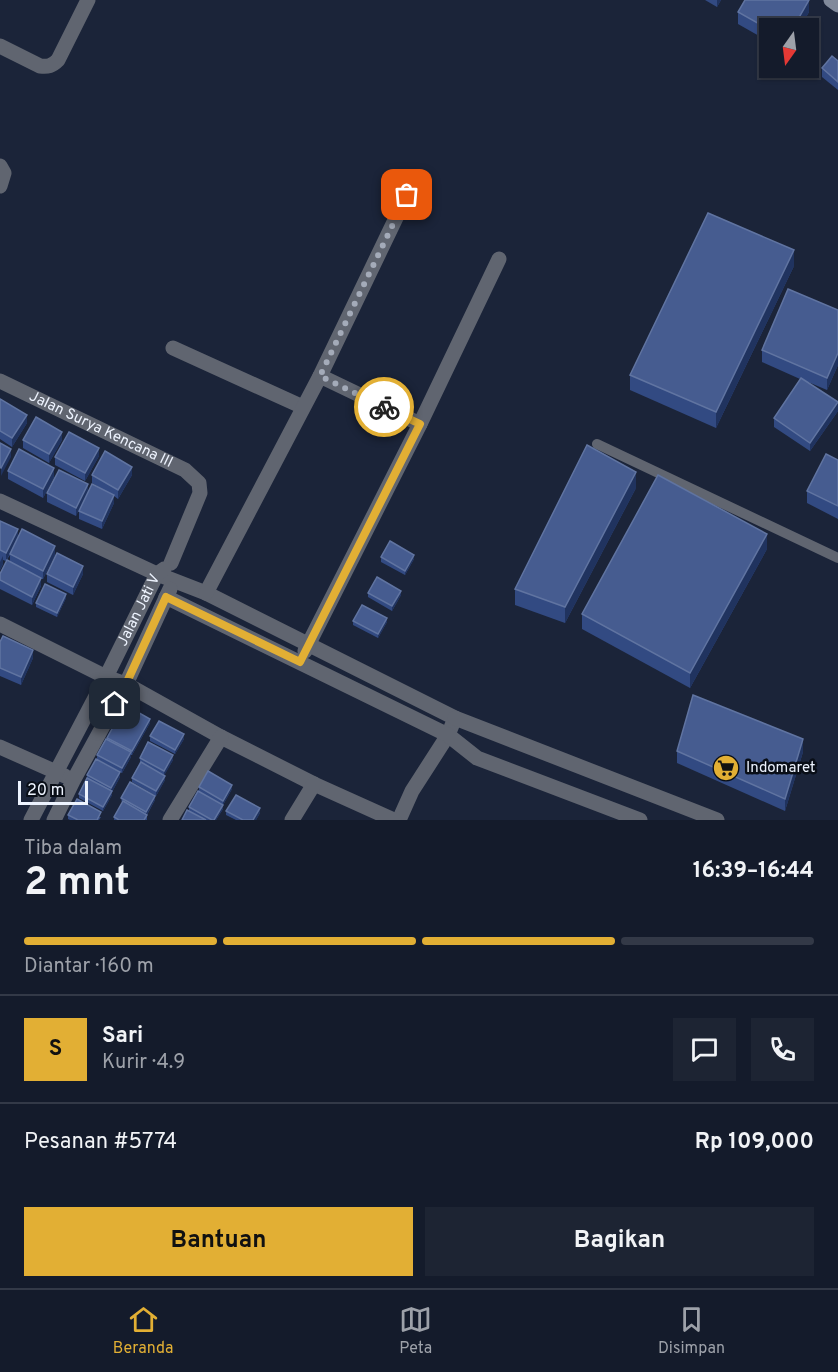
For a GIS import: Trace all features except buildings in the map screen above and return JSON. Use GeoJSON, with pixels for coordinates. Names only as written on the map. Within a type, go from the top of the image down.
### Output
{"type":"FeatureCollection","features":[{"type":"Feature","properties":{"kind":"street"},"geometry":{"type":"LineString","coordinates":[[0,46],[40,66],[54,65],[88,0]]}},
{"type":"Feature","properties":{"kind":"street"},"geometry":{"type":"LineString","coordinates":[[831,0],[838,5]]}},
{"type":"Feature","properties":{"kind":"street"},"geometry":{"type":"LineString","coordinates":[[0,166],[4,173],[0,186]]}},
{"type":"Feature","properties":{"kind":"street"},"geometry":{"type":"LineString","coordinates":[[206,593],[320,376],[407,195]]}},
{"type":"Feature","properties":{"kind":"street"},"geometry":{"type":"LineString","coordinates":[[300,662],[420,424],[499,259]]}},
{"type":"Feature","properties":{"kind":"street"},"geometry":{"type":"LineString","coordinates":[[172,348],[303,407]]}},
{"type":"Feature","properties":{"kind":"street"},"geometry":{"type":"LineString","coordinates":[[320,376],[420,424]]}},
{"type":"Feature","properties":{"kind":"street","name":"Jalan Surya Kencana III"},"geometry":{"type":"LineString","coordinates":[[0,381],[184,470],[199,483],[200,493],[171,563]]}},
{"type":"Feature","properties":{"kind":"street"},"geometry":{"type":"LineString","coordinates":[[0,501],[206,593],[455,718],[717,820]]}},
{"type":"Feature","properties":{"kind":"street","name":"Jalan Jati V"},"geometry":{"type":"LineString","coordinates":[[31,820],[106,677],[157,573],[171,563],[174,580],[126,684],[54,820]]}},
{"type":"Feature","properties":{"kind":"street"},"geometry":{"type":"LineString","coordinates":[[166,597],[448,735],[477,758],[640,820]]}},
{"type":"Feature","properties":{"kind":"street"},"geometry":{"type":"LineString","coordinates":[[0,624],[106,677],[126,684],[221,737],[314,784],[394,820]]}},
{"type":"Feature","properties":{"kind":"street"},"geometry":{"type":"LineString","coordinates":[[399,820],[412,792],[448,735],[455,718]]}},
{"type":"Feature","properties":{"kind":"street"},"geometry":{"type":"LineString","coordinates":[[170,820],[221,737]]}},
{"type":"Feature","properties":{"kind":"street"},"geometry":{"type":"LineString","coordinates":[[0,747],[73,781]]}},
{"type":"Feature","properties":{"kind":"street"},"geometry":{"type":"LineString","coordinates":[[292,820],[314,784]]}},
{"type":"Feature","properties":{"kind":"lane"},"geometry":{"type":"LineString","coordinates":[[597,444],[838,558]]}},
{"type":"Feature","properties":{"kind":"way so far"},"geometry":{"type":"LineString","coordinates":[[384,407],[320,376],[407,195]]}},
{"type":"Feature","properties":{"kind":"place","name":"Indomaret"},"geometry":{"type":"Point","coordinates":[726,768]}},
{"type":"Feature","properties":{"kind":"route"},"geometry":{"type":"LineString","coordinates":[[115,704],[166,597],[300,662],[420,424],[384,407]]}}]}
